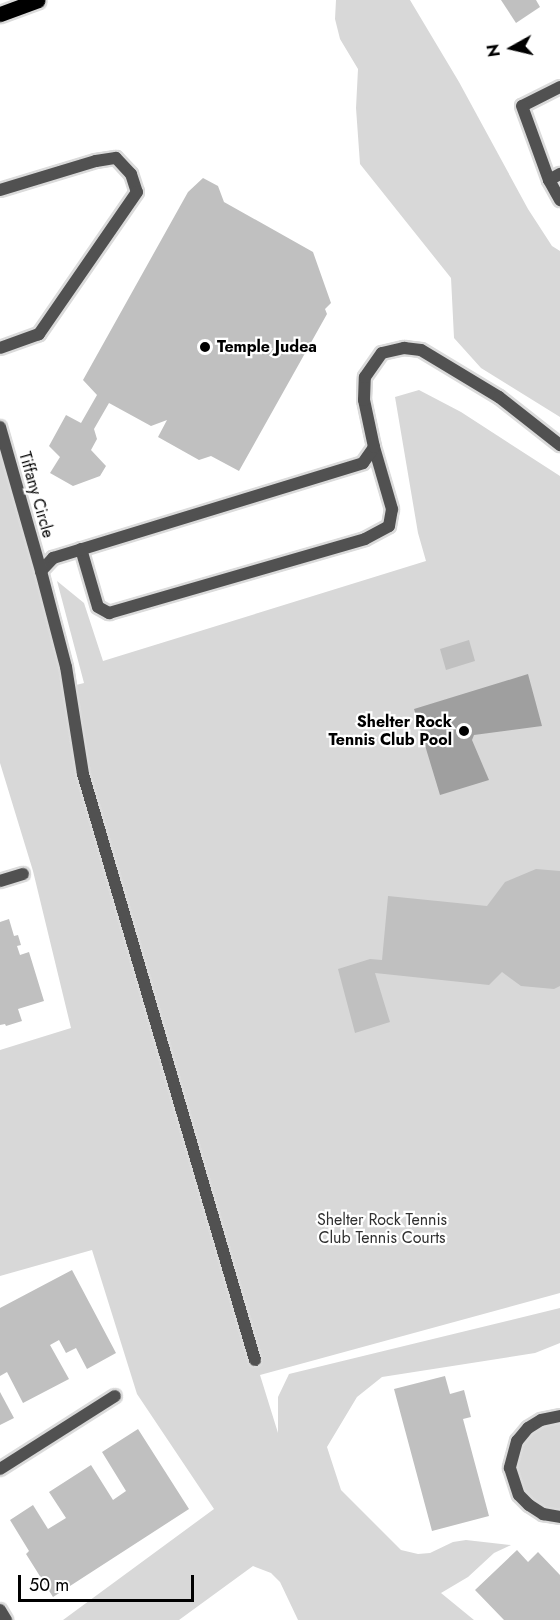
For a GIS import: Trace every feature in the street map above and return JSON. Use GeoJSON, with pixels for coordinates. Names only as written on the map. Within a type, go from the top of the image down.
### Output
{"type":"FeatureCollection","features":[{"type":"Feature","properties":{"kind":"main road"},"geometry":{"type":"LineString","coordinates":[[0,14],[38,0]]}},
{"type":"Feature","properties":{"kind":"street"},"geometry":{"type":"LineString","coordinates":[[560,87],[522,106],[554,177],[560,200]]}},
{"type":"Feature","properties":{"kind":"street"},"geometry":{"type":"LineString","coordinates":[[0,190],[96,161],[116,158],[131,174],[137,192],[39,333],[0,348]]}},
{"type":"Feature","properties":{"kind":"street"},"geometry":{"type":"LineString","coordinates":[[81,549],[98,607],[109,613],[365,539],[389,526],[392,509],[374,447],[364,400],[365,377],[382,353],[404,348],[421,350],[499,397],[560,445]]}},
{"type":"Feature","properties":{"kind":"street","name":"Tiffany Circle"},"geometry":{"type":"LineString","coordinates":[[0,427],[66,667],[83,774],[255,1360]]}},
{"type":"Feature","properties":{"kind":"street"},"geometry":{"type":"LineString","coordinates":[[41,571],[53,558],[363,463],[374,447]]}},
{"type":"Feature","properties":{"kind":"street"},"geometry":{"type":"LineString","coordinates":[[0,881],[23,874]]}},
{"type":"Feature","properties":{"kind":"street"},"geometry":{"type":"LineString","coordinates":[[0,1469],[115,1396]]}},
{"type":"Feature","properties":{"kind":"street"},"geometry":{"type":"LineString","coordinates":[[560,1416],[541,1420],[528,1428],[517,1441],[510,1468],[513,1482],[529,1505],[543,1514],[560,1517]]}},
{"type":"Feature","properties":{"kind":"street"},"geometry":{"type":"LineString","coordinates":[[0,1610],[6,1620]]}},
{"type":"Feature","properties":{"kind":"green space"},"geometry":{"type":"Polygon","coordinates":[[[336,0],[410,0],[459,82],[528,209],[552,246],[560,251],[560,417],[481,368],[454,338],[451,278],[360,164],[356,108],[358,69],[340,39],[335,19],[336,0]]]}},
{"type":"Feature","properties":{"kind":"green space","name":"Shelter Rock Tennis Club Tennis Courts"},"geometry":{"type":"Polygon","coordinates":[[[419,390],[461,412],[560,476],[560,1293],[260,1375],[278,1433],[278,1397],[289,1374],[560,1308],[560,1343],[535,1353],[382,1377],[357,1397],[327,1447],[341,1490],[401,1550],[418,1554],[430,1553],[453,1542],[466,1540],[511,1545],[494,1553],[468,1577],[441,1593],[474,1620],[298,1620],[280,1582],[271,1573],[253,1566],[179,1620],[63,1620],[214,1509],[137,1394],[92,1250],[0,1276],[0,1050],[71,1028],[33,871],[0,763],[0,437],[68,687],[84,683],[57,581],[84,603],[103,661],[426,561],[418,533],[395,397],[419,390]]]}},
{"type":"Feature","properties":{"kind":"green space"},"geometry":{"type":"Polygon","coordinates":[[[560,1416],[560,1517],[529,1505],[510,1468],[528,1428],[560,1416]]]}},
{"type":"Feature","properties":{"kind":"shaded area","name":"Shelter Rock Tennis Club Pool"},"geometry":{"type":"Polygon","coordinates":[[[528,674],[542,726],[474,735],[472,740],[489,780],[440,795],[414,709],[528,674]]]}},
{"type":"Feature","properties":{"kind":"building"},"geometry":{"type":"Polygon","coordinates":[[[501,0],[536,0],[540,7],[516,23],[501,0]]]}},
{"type":"Feature","properties":{"kind":"building","name":"Temple Judea"},"geometry":{"type":"Polygon","coordinates":[[[203,178],[218,186],[224,202],[313,252],[331,303],[325,309],[327,314],[239,471],[211,456],[199,460],[158,437],[167,420],[151,426],[109,403],[94,429],[97,439],[91,450],[106,466],[100,476],[73,486],[50,473],[60,457],[49,446],[66,415],[81,423],[97,395],[83,380],[188,192],[203,178]]]}},
{"type":"Feature","properties":{"kind":"building"},"geometry":{"type":"Polygon","coordinates":[[[469,640],[475,661],[446,670],[440,649],[469,640]]]}},
{"type":"Feature","properties":{"kind":"building"},"geometry":{"type":"Polygon","coordinates":[[[536,869],[560,871],[560,986],[554,989],[521,986],[502,972],[489,985],[375,973],[390,1022],[355,1033],[338,969],[370,959],[382,960],[388,896],[487,906],[505,882],[536,869]]]}},
{"type":"Feature","properties":{"kind":"building"},"geometry":{"type":"Polygon","coordinates":[[[9,919],[14,936],[18,935],[21,945],[17,946],[20,955],[29,952],[44,1001],[18,1009],[22,1021],[6,1026],[5,1024],[0,1025],[0,922],[9,919]]]}},
{"type":"Feature","properties":{"kind":"building"},"geometry":{"type":"Polygon","coordinates":[[[72,1270],[116,1353],[87,1369],[76,1348],[66,1353],[59,1340],[50,1345],[69,1379],[23,1403],[7,1372],[0,1376],[0,1308],[72,1270]]]}},
{"type":"Feature","properties":{"kind":"building"},"geometry":{"type":"Polygon","coordinates":[[[445,1376],[450,1394],[464,1390],[471,1417],[463,1419],[489,1516],[432,1531],[394,1389],[445,1376]]]}},
{"type":"Feature","properties":{"kind":"building"},"geometry":{"type":"Polygon","coordinates":[[[0,1392],[14,1418],[0,1425],[0,1392]]]}},
{"type":"Feature","properties":{"kind":"building"},"geometry":{"type":"Polygon","coordinates":[[[138,1429],[189,1509],[53,1597],[26,1554],[29,1551],[10,1520],[33,1505],[48,1529],[66,1518],[49,1492],[91,1465],[113,1500],[126,1491],[102,1452],[138,1429]]]}},
{"type":"Feature","properties":{"kind":"building"},"geometry":{"type":"Polygon","coordinates":[[[517,1550],[528,1562],[538,1552],[560,1575],[560,1620],[504,1620],[475,1590],[517,1550]]]}},
{"type":"Feature","properties":{"kind":"place","name":"Temple Judea"},"geometry":{"type":"Point","coordinates":[205,347]}},
{"type":"Feature","properties":{"kind":"place","name":"Shelter Rock Tennis Club Pool"},"geometry":{"type":"Point","coordinates":[464,731]}}]}
